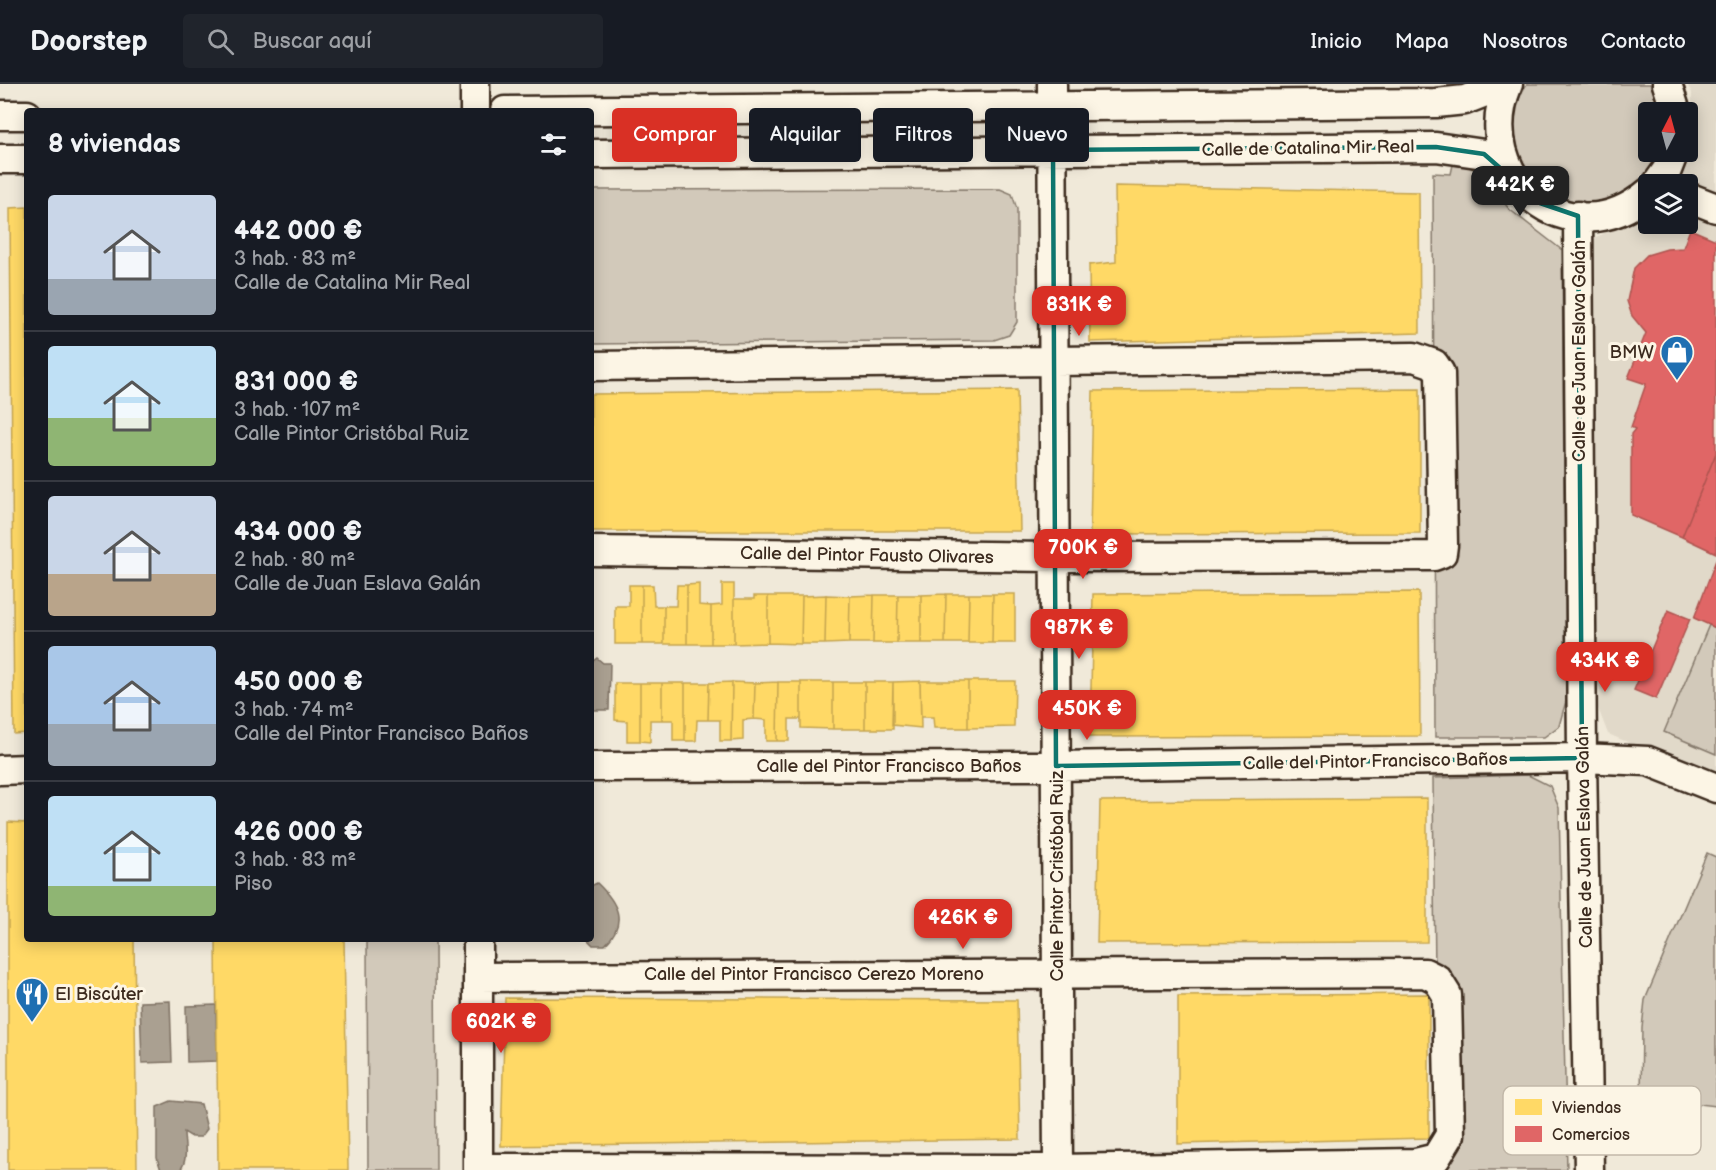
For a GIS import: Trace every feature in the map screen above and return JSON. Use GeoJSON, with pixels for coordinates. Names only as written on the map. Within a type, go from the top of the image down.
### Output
{"type":"FeatureCollection","features":[{"type":"Feature","properties":{"kind":"street"},"geometry":{"type":"LineString","coordinates":[[475,84],[476,108]]}},
{"type":"Feature","properties":{"kind":"street"},"geometry":{"type":"LineString","coordinates":[[594,108],[1052,95],[1436,104],[1465,100],[1507,84]]}},
{"type":"Feature","properties":{"kind":"street"},"geometry":{"type":"LineString","coordinates":[[1507,84],[1497,121],[1500,150],[1512,176],[1524,191],[1540,203],[1558,212],[1578,216],[1608,214],[1622,210],[1638,200]]}},
{"type":"Feature","properties":{"kind":"street"},"geometry":{"type":"LineString","coordinates":[[1667,84],[1673,102]]}},
{"type":"Feature","properties":{"kind":"street"},"geometry":{"type":"LineString","coordinates":[[0,115],[24,115]]}},
{"type":"Feature","properties":{"kind":"street","name":"Calle de Catalina Mir Real"},"geometry":{"type":"LineString","coordinates":[[1089,150],[1436,147],[1484,154],[1512,176]]}},
{"type":"Feature","properties":{"kind":"street","name":"Calle de Catalina Mir Real"},"geometry":{"type":"LineString","coordinates":[[594,154],[985,151]]}},
{"type":"Feature","properties":{"kind":"street"},"geometry":{"type":"LineString","coordinates":[[0,159],[24,159]]}},
{"type":"Feature","properties":{"kind":"street","name":"Calle Pintor Cristóbal Ruiz"},"geometry":{"type":"LineString","coordinates":[[1053,162],[1058,1170]]}},
{"type":"Feature","properties":{"kind":"street"},"geometry":{"type":"LineString","coordinates":[[1698,200],[1716,208]]}},
{"type":"Feature","properties":{"kind":"street","name":"Calle de Juan Eslava Galán"},"geometry":{"type":"LineString","coordinates":[[1578,216],[1582,758],[1588,1086]]}},
{"type":"Feature","properties":{"kind":"street","name":"Calle del Pintor Fausto Olivares"},"geometry":{"type":"LineString","coordinates":[[594,551],[1055,557],[1434,556],[1442,554],[1440,373],[1434,364],[1425,359],[1371,357],[1054,360]]}},
{"type":"Feature","properties":{"kind":"street"},"geometry":{"type":"LineString","coordinates":[[594,366],[1054,360]]}},
{"type":"Feature","properties":{"kind":"street","name":"Calle del Pintor Francisco Baños"},"geometry":{"type":"LineString","coordinates":[[594,767],[1056,766],[1582,758],[1648,761],[1716,788]]}},
{"type":"Feature","properties":{"kind":"street"},"geometry":{"type":"LineString","coordinates":[[0,770],[24,769]]}},
{"type":"Feature","properties":{"kind":"street"},"geometry":{"type":"LineString","coordinates":[[478,942],[478,1169],[1058,1170]]}},
{"type":"Feature","properties":{"kind":"street","name":"Calle del Pintor Francisco Cerezo Moreno"},"geometry":{"type":"LineString","coordinates":[[478,977],[1411,971],[1437,979],[1447,995],[1450,1135],[1436,1158],[1415,1163],[1058,1170]]}},
{"type":"Feature","properties":{"kind":"street","name":"Calle de Juan Eslava Galán"},"geometry":{"type":"LineString","coordinates":[[1589,1155],[1589,1170]]}},
{"type":"Feature","properties":{"kind":"highlighted area"},"geometry":{"type":"Polygon","coordinates":[[[1436,147],[1484,154],[1540,203],[1578,216],[1582,758],[1056,766],[1053,150],[1436,147]]]}},
{"type":"Feature","properties":{"kind":"shaded area"},"geometry":{"type":"Polygon","coordinates":[[[1527,84],[1650,84],[1658,102],[1638,102],[1638,162],[1654,162],[1646,174],[1638,174],[1638,181],[1624,192],[1601,201],[1577,202],[1554,195],[1534,181],[1520,160],[1514,132],[1514,119],[1527,84]]]}},
{"type":"Feature","properties":{"kind":"shaded area"},"geometry":{"type":"Polygon","coordinates":[[[1687,84],[1716,84],[1716,779],[1608,734],[1591,690],[1587,241],[1638,218],[1638,234],[1698,234],[1698,174],[1683,174],[1689,162],[1698,162],[1698,102],[1692,102],[1692,93],[1687,84]]]}},
{"type":"Feature","properties":{"kind":"shaded area"},"geometry":{"type":"Polygon","coordinates":[[[1454,160],[1482,173],[1509,209],[1562,250],[1566,701],[1559,726],[1544,737],[1435,737],[1433,173],[1451,174],[1454,160]]]}},
{"type":"Feature","properties":{"kind":"shaded area"},"geometry":{"type":"Polygon","coordinates":[[[1000,189],[1012,194],[1017,209],[1017,322],[1009,335],[994,340],[594,344],[594,190],[1000,189]]]}},
{"type":"Feature","properties":{"kind":"shaded area"},"geometry":{"type":"Polygon","coordinates":[[[1709,625],[1716,628],[1716,754],[1664,732],[1709,625]]]}},
{"type":"Feature","properties":{"kind":"shaded area"},"geometry":{"type":"Polygon","coordinates":[[[597,658],[603,663],[610,663],[609,710],[594,710],[594,660],[597,658]]]}},
{"type":"Feature","properties":{"kind":"shaded area"},"geometry":{"type":"Polygon","coordinates":[[[1528,775],[1550,786],[1559,808],[1565,1086],[1503,1086],[1503,1155],[1567,1155],[1567,1170],[1437,1170],[1433,778],[1528,775]]]}},
{"type":"Feature","properties":{"kind":"shaded area"},"geometry":{"type":"Polygon","coordinates":[[[1707,853],[1716,857],[1716,1106],[1701,1104],[1701,1086],[1641,1086],[1645,1000],[1707,853]]]}},
{"type":"Feature","properties":{"kind":"shaded area"},"geometry":{"type":"Polygon","coordinates":[[[597,883],[604,890],[618,913],[616,928],[605,945],[593,945],[590,942],[594,942],[594,884],[597,883]]]}},
{"type":"Feature","properties":{"kind":"shaded area"},"geometry":{"type":"Polygon","coordinates":[[[367,942],[435,942],[436,1170],[368,1170],[367,942]]]}},
{"type":"Feature","properties":{"kind":"shaded area"},"geometry":{"type":"Polygon","coordinates":[[[170,1001],[172,1062],[142,1063],[140,1002],[170,1001]]]}},
{"type":"Feature","properties":{"kind":"shaded area"},"geometry":{"type":"Polygon","coordinates":[[[216,1005],[217,1061],[187,1062],[186,1006],[216,1005]]]}},
{"type":"Feature","properties":{"kind":"shaded area"},"geometry":{"type":"Polygon","coordinates":[[[171,1101],[201,1104],[207,1129],[201,1137],[192,1137],[184,1132],[183,1166],[180,1170],[161,1170],[157,1158],[157,1107],[171,1101]]]}},
{"type":"Feature","properties":{"kind":"building: Viviendas"},"geometry":{"type":"Polygon","coordinates":[[[1115,186],[1419,192],[1420,333],[1090,342],[1089,265],[1116,262],[1115,186]]]}},
{"type":"Feature","properties":{"kind":"building: Viviendas"},"geometry":{"type":"Polygon","coordinates":[[[24,207],[24,733],[14,734],[10,208],[24,207]]]}},
{"type":"Feature","properties":{"kind":"building: Viviendas"},"geometry":{"type":"Polygon","coordinates":[[[1420,389],[1420,533],[1090,534],[1093,391],[1420,389]]]}},
{"type":"Feature","properties":{"kind":"building: Viviendas"},"geometry":{"type":"Polygon","coordinates":[[[1017,390],[1020,531],[594,531],[594,394],[1017,390]]]}},
{"type":"Feature","properties":{"kind":"building: Viviendas"},"geometry":{"type":"Polygon","coordinates":[[[699,584],[699,605],[711,606],[711,644],[687,644],[687,585],[699,584]]]}},
{"type":"Feature","properties":{"kind":"building: Viviendas"},"geometry":{"type":"Polygon","coordinates":[[[722,584],[734,584],[734,644],[711,644],[711,606],[722,605],[722,584]]]}},
{"type":"Feature","properties":{"kind":"building: Viviendas"},"geometry":{"type":"Polygon","coordinates":[[[629,585],[642,585],[642,644],[615,644],[615,606],[629,606],[629,585]]]}},
{"type":"Feature","properties":{"kind":"building: Viviendas"},"geometry":{"type":"Polygon","coordinates":[[[642,585],[653,585],[654,606],[664,606],[664,644],[642,644],[642,585]]]}},
{"type":"Feature","properties":{"kind":"building: Viviendas"},"geometry":{"type":"Polygon","coordinates":[[[677,585],[687,585],[687,644],[664,644],[664,606],[676,606],[677,585]]]}},
{"type":"Feature","properties":{"kind":"building: Viviendas"},"geometry":{"type":"Polygon","coordinates":[[[1419,592],[1420,736],[1090,737],[1093,594],[1419,592]]]}},
{"type":"Feature","properties":{"kind":"building: Viviendas"},"geometry":{"type":"Polygon","coordinates":[[[946,594],[945,643],[921,643],[921,595],[946,594]]]}},
{"type":"Feature","properties":{"kind":"building: Viviendas"},"geometry":{"type":"Polygon","coordinates":[[[946,594],[969,594],[968,643],[945,643],[946,594]]]}},
{"type":"Feature","properties":{"kind":"building: Viviendas"},"geometry":{"type":"Polygon","coordinates":[[[969,594],[993,594],[992,643],[968,643],[969,594]]]}},
{"type":"Feature","properties":{"kind":"building: Viviendas"},"geometry":{"type":"Polygon","coordinates":[[[993,594],[1015,594],[1015,643],[992,643],[993,594]]]}},
{"type":"Feature","properties":{"kind":"building: Viviendas"},"geometry":{"type":"Polygon","coordinates":[[[826,595],[825,644],[801,644],[802,596],[826,595]]]}},
{"type":"Feature","properties":{"kind":"building: Viviendas"},"geometry":{"type":"Polygon","coordinates":[[[826,595],[850,596],[849,643],[825,644],[826,595]]]}},
{"type":"Feature","properties":{"kind":"building: Viviendas"},"geometry":{"type":"Polygon","coordinates":[[[874,595],[873,643],[849,643],[850,596],[874,595]]]}},
{"type":"Feature","properties":{"kind":"building: Viviendas"},"geometry":{"type":"Polygon","coordinates":[[[874,595],[898,595],[897,643],[873,643],[874,595]]]}},
{"type":"Feature","properties":{"kind":"building: Viviendas"},"geometry":{"type":"Polygon","coordinates":[[[898,595],[921,595],[921,643],[897,643],[898,595]]]}},
{"type":"Feature","properties":{"kind":"building: Viviendas"},"geometry":{"type":"Polygon","coordinates":[[[754,596],[768,596],[768,643],[734,644],[734,599],[754,599],[754,596]]]}},
{"type":"Feature","properties":{"kind":"building: Viviendas"},"geometry":{"type":"Polygon","coordinates":[[[768,596],[802,596],[801,644],[768,643],[768,596]]]}},
{"type":"Feature","properties":{"kind":"building: Viviendas"},"geometry":{"type":"Polygon","coordinates":[[[920,681],[921,728],[892,725],[893,682],[920,681]]]}},
{"type":"Feature","properties":{"kind":"building: Viviendas"},"geometry":{"type":"Polygon","coordinates":[[[920,681],[968,681],[968,728],[934,728],[933,717],[921,717],[920,681]]]}},
{"type":"Feature","properties":{"kind":"building: Viviendas"},"geometry":{"type":"Polygon","coordinates":[[[968,681],[1015,681],[1014,727],[968,728],[968,681]]]}},
{"type":"Feature","properties":{"kind":"building: Viviendas"},"geometry":{"type":"Polygon","coordinates":[[[732,682],[731,741],[720,741],[720,720],[708,720],[709,683],[732,682]]]}},
{"type":"Feature","properties":{"kind":"building: Viviendas"},"geometry":{"type":"Polygon","coordinates":[[[732,682],[755,683],[754,719],[743,720],[743,740],[731,741],[732,682]]]}},
{"type":"Feature","properties":{"kind":"building: Viviendas"},"geometry":{"type":"Polygon","coordinates":[[[778,682],[777,741],[766,741],[766,720],[754,719],[755,683],[778,682]]]}},
{"type":"Feature","properties":{"kind":"building: Viviendas"},"geometry":{"type":"Polygon","coordinates":[[[778,682],[801,682],[801,719],[789,719],[789,741],[777,741],[778,682]]]}},
{"type":"Feature","properties":{"kind":"building: Viviendas"},"geometry":{"type":"Polygon","coordinates":[[[801,682],[833,682],[833,729],[801,728],[801,682]]]}},
{"type":"Feature","properties":{"kind":"building: Viviendas"},"geometry":{"type":"Polygon","coordinates":[[[833,682],[865,682],[865,729],[833,729],[833,682]]]}},
{"type":"Feature","properties":{"kind":"building: Viviendas"},"geometry":{"type":"Polygon","coordinates":[[[865,682],[893,682],[893,729],[865,729],[865,682]]]}},
{"type":"Feature","properties":{"kind":"building: Viviendas"},"geometry":{"type":"Polygon","coordinates":[[[615,683],[640,683],[640,741],[627,741],[627,721],[615,720],[615,683]]]}},
{"type":"Feature","properties":{"kind":"building: Viviendas"},"geometry":{"type":"Polygon","coordinates":[[[640,683],[662,683],[662,720],[650,720],[650,742],[640,741],[640,683]]]}},
{"type":"Feature","properties":{"kind":"building: Viviendas"},"geometry":{"type":"Polygon","coordinates":[[[662,683],[685,683],[685,741],[673,741],[673,720],[662,720],[662,683]]]}},
{"type":"Feature","properties":{"kind":"building: Viviendas"},"geometry":{"type":"Polygon","coordinates":[[[685,683],[709,683],[708,720],[697,720],[696,741],[685,741],[685,683]]]}},
{"type":"Feature","properties":{"kind":"building: Viviendas"},"geometry":{"type":"Polygon","coordinates":[[[1427,798],[1427,942],[1097,943],[1100,801],[1427,798]]]}},
{"type":"Feature","properties":{"kind":"building: Viviendas"},"geometry":{"type":"Polygon","coordinates":[[[8,822],[24,823],[24,942],[134,942],[137,1170],[8,1170],[8,822]]]}},
{"type":"Feature","properties":{"kind":"building: Viviendas"},"geometry":{"type":"Polygon","coordinates":[[[216,942],[344,942],[348,1170],[218,1170],[216,942]]]}},
{"type":"Feature","properties":{"kind":"building: Viviendas"},"geometry":{"type":"Polygon","coordinates":[[[1429,994],[1429,1138],[1178,1144],[1178,996],[1429,994]]]}},
{"type":"Feature","properties":{"kind":"building: Viviendas"},"geometry":{"type":"Polygon","coordinates":[[[505,998],[1017,1000],[1020,1139],[501,1146],[505,998]]]}},
{"type":"Feature","properties":{"kind":"building: Comercios","name":"BMW"},"geometry":{"type":"Polygon","coordinates":[[[1698,232],[1716,240],[1716,453],[1682,537],[1631,515],[1631,434],[1635,429],[1631,427],[1646,384],[1628,378],[1646,333],[1632,316],[1627,301],[1634,268],[1647,255],[1667,249],[1683,248],[1688,234],[1698,232]]]}},
{"type":"Feature","properties":{"kind":"building: Comercios"},"geometry":{"type":"Polygon","coordinates":[[[1716,453],[1716,553],[1682,537],[1716,453]]]}},
{"type":"Feature","properties":{"kind":"building: Comercios"},"geometry":{"type":"Polygon","coordinates":[[[1716,560],[1716,628],[1694,618],[1716,560]]]}},
{"type":"Feature","properties":{"kind":"building: Comercios"},"geometry":{"type":"Polygon","coordinates":[[[1668,610],[1690,619],[1656,699],[1634,690],[1668,610]]]}},
{"type":"Feature","properties":{"kind":"place","name":"BMW"},"geometry":{"type":"Point","coordinates":[1677,381]}},
{"type":"Feature","properties":{"kind":"place","name":"El Biscúter"},"geometry":{"type":"Point","coordinates":[32,1023]}}]}
